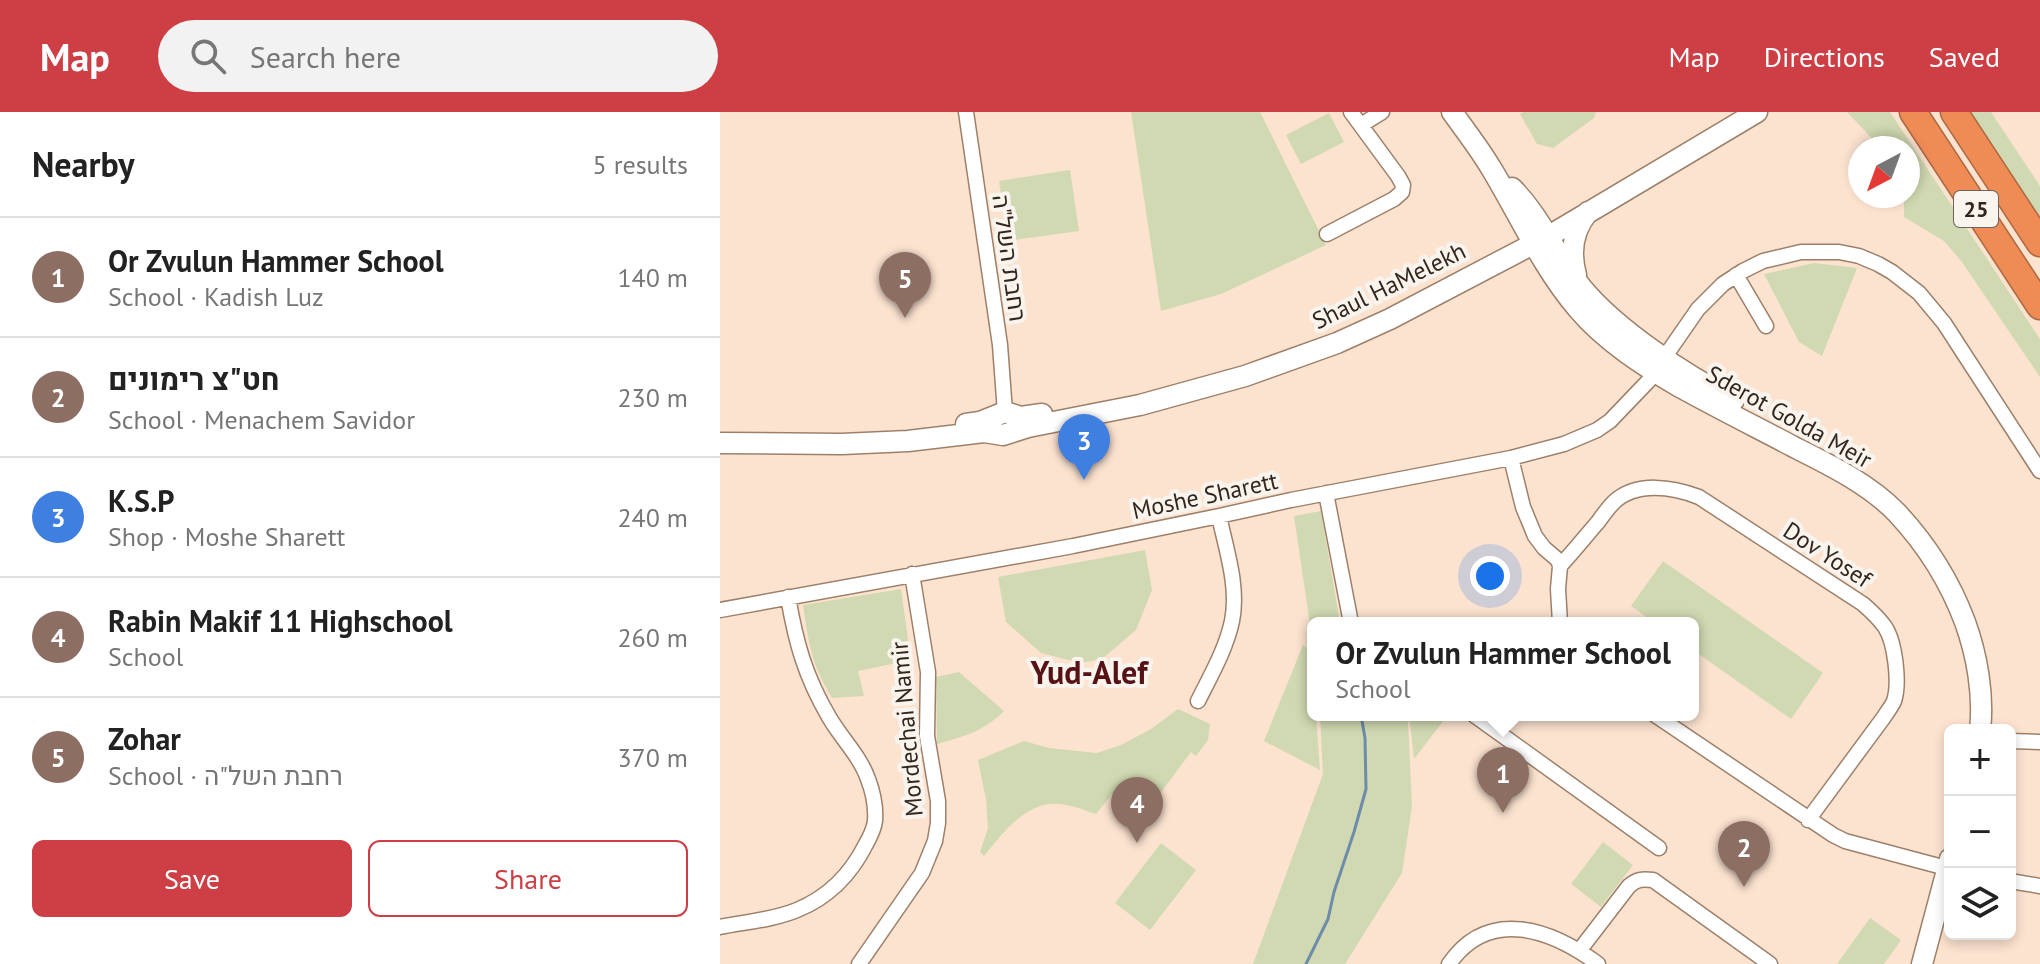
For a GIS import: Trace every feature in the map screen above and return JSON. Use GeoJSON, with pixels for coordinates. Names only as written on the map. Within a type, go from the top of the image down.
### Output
{"type":"FeatureCollection","features":[{"type":"Feature","properties":{"kind":"highway","name":"25"},"geometry":{"type":"LineString","coordinates":[[1913,112],[2040,306]]}},
{"type":"Feature","properties":{"kind":"highway","name":"25"},"geometry":{"type":"LineString","coordinates":[[1954,112],[2040,243]]}},
{"type":"Feature","properties":{"kind":"street","name":"רחבת השל\"ה"},"geometry":{"type":"LineString","coordinates":[[966,112],[1000,345],[1004,422]]}},
{"type":"Feature","properties":{"kind":"street"},"geometry":{"type":"LineString","coordinates":[[1327,234],[1402,192],[1403,185],[1398,176],[1351,112]]}},
{"type":"Feature","properties":{"kind":"street"},"geometry":{"type":"LineString","coordinates":[[1361,125],[1382,112]]}},
{"type":"Feature","properties":{"kind":"street"},"geometry":{"type":"LineString","coordinates":[[1452,112],[1537,234]]}},
{"type":"Feature","properties":{"kind":"street","name":"Shaul HaMelekh"},"geometry":{"type":"LineString","coordinates":[[1537,234],[1738,112]]}},
{"type":"Feature","properties":{"kind":"street","name":"Shaul HaMelekh"},"geometry":{"type":"LineString","coordinates":[[720,433],[842,435],[1004,422],[1138,395],[1242,367],[1357,324],[1537,234],[1588,212],[1757,112]]}},
{"type":"Feature","properties":{"kind":"street"},"geometry":{"type":"LineString","coordinates":[[1578,283],[1574,241],[1588,212]]}},
{"type":"Feature","properties":{"kind":"street","name":"Sderot Golda Meir"},"geometry":{"type":"LineString","coordinates":[[1537,234],[1597,304],[1629,331],[1660,365],[1839,454],[1905,502],[1924,523],[1970,596],[1990,661],[1994,724]]}},
{"type":"Feature","properties":{"kind":"street","name":"Sderot Golda Meir"},"geometry":{"type":"LineString","coordinates":[[1537,234],[1564,290],[1602,333],[1832,466],[1896,512],[1929,555],[1957,602],[1976,664],[1980,724]]}},
{"type":"Feature","properties":{"kind":"street","name":"Moshe Sharett"},"geometry":{"type":"LineString","coordinates":[[720,610],[1073,546],[1511,458],[1564,444],[1610,421],[1660,365],[1710,295],[1736,275],[1763,261],[1801,252],[1839,252],[1859,256],[1892,272],[1919,293],[1934,309],[2040,471]]}},
{"type":"Feature","properties":{"kind":"street"},"geometry":{"type":"LineString","coordinates":[[1736,275],[1766,326]]}},
{"type":"Feature","properties":{"kind":"street","name":"Shaul HaMelekh"},"geometry":{"type":"LineString","coordinates":[[720,443],[908,441],[984,432],[1004,422]]}},
{"type":"Feature","properties":{"kind":"street"},"geometry":{"type":"LineString","coordinates":[[1511,458],[1523,507],[1535,536],[1560,566],[1560,617]]}},
{"type":"Feature","properties":{"kind":"street","name":"Dov Yosef"},"geometry":{"type":"LineString","coordinates":[[1560,566],[1615,501],[1629,493],[1665,487],[1699,497],[1874,613],[1889,634],[1896,682],[1894,701],[1808,820]]}},
{"type":"Feature","properties":{"kind":"street"},"geometry":{"type":"LineString","coordinates":[[1326,493],[1350,617]]}},
{"type":"Feature","properties":{"kind":"street"},"geometry":{"type":"LineString","coordinates":[[1198,701],[1226,642],[1233,617],[1231,571],[1219,516]]}},
{"type":"Feature","properties":{"kind":"street","name":"Mordechai Namir"},"geometry":{"type":"LineString","coordinates":[[865,961],[922,873],[935,841],[938,823],[938,801],[927,736],[928,672],[912,574]]}},
{"type":"Feature","properties":{"kind":"street"},"geometry":{"type":"LineString","coordinates":[[720,927],[783,915],[825,895],[841,882],[854,865],[872,833],[875,821],[867,775],[807,676],[788,597]]}},
{"type":"Feature","properties":{"kind":"street"},"geometry":{"type":"LineString","coordinates":[[1482,721],[1659,848]]}},
{"type":"Feature","properties":{"kind":"street"},"geometry":{"type":"LineString","coordinates":[[1664,721],[1808,820],[1845,841],[1944,865]]}},
{"type":"Feature","properties":{"kind":"street"},"geometry":{"type":"LineString","coordinates":[[2016,741],[2040,742]]}},
{"type":"Feature","properties":{"kind":"street"},"geometry":{"type":"LineString","coordinates":[[1922,964],[1948,868]]}},
{"type":"Feature","properties":{"kind":"street"},"geometry":{"type":"LineString","coordinates":[[1579,951],[1629,886],[1637,879],[1645,879],[1653,880],[1770,964]]}},
{"type":"Feature","properties":{"kind":"street"},"geometry":{"type":"LineString","coordinates":[[2016,882],[2040,886]]}},
{"type":"Feature","properties":{"kind":"street"},"geometry":{"type":"LineString","coordinates":[[1449,964],[1476,938],[1505,930],[1538,931],[1557,938],[1598,964]]}},
{"type":"Feature","properties":{"kind":"street"},"geometry":{"type":"LineString","coordinates":[[1936,964],[1944,933]]}},
{"type":"Feature","properties":{"kind":"green space"},"geometry":{"type":"Polygon","coordinates":[[[1131,112],[1260,112],[1326,245],[1221,294],[1161,311],[1131,112]]]}},
{"type":"Feature","properties":{"kind":"green space"},"geometry":{"type":"Polygon","coordinates":[[[1596,112],[1594,118],[1553,148],[1537,144],[1520,114],[1596,112]]]}},
{"type":"Feature","properties":{"kind":"green space"},"geometry":{"type":"Polygon","coordinates":[[[1847,112],[1890,112],[1906,136],[1870,136],[1847,112]]]}},
{"type":"Feature","properties":{"kind":"green space"},"geometry":{"type":"Polygon","coordinates":[[[1968,112],[1991,112],[2040,186],[2040,221],[1968,112]]]}},
{"type":"Feature","properties":{"kind":"green space"},"geometry":{"type":"Polygon","coordinates":[[[1329,113],[1344,142],[1301,164],[1286,135],[1329,113]]]}},
{"type":"Feature","properties":{"kind":"green space"},"geometry":{"type":"Polygon","coordinates":[[[1920,157],[2040,339],[2040,377],[1962,262],[1944,241],[1904,217],[1904,208],[1920,208],[1920,157]]]}},
{"type":"Feature","properties":{"kind":"green space"},"geometry":{"type":"Polygon","coordinates":[[[1070,170],[1079,231],[1008,241],[999,181],[1070,170]]]}},
{"type":"Feature","properties":{"kind":"green space"},"geometry":{"type":"Polygon","coordinates":[[[1814,263],[1857,268],[1822,356],[1799,342],[1764,274],[1814,263]]]}},
{"type":"Feature","properties":{"kind":"green space"},"geometry":{"type":"Polygon","coordinates":[[[1321,511],[1339,617],[1309,617],[1294,516],[1321,511]]]}},
{"type":"Feature","properties":{"kind":"green space"},"geometry":{"type":"Polygon","coordinates":[[[1145,550],[1152,590],[1136,630],[1102,659],[1080,663],[1041,653],[1006,622],[998,577],[1145,550]]]}},
{"type":"Feature","properties":{"kind":"green space"},"geometry":{"type":"Polygon","coordinates":[[[1663,561],[1823,673],[1791,719],[1699,654],[1699,617],[1647,617],[1631,606],[1663,561]]]}},
{"type":"Feature","properties":{"kind":"green space"},"geometry":{"type":"Polygon","coordinates":[[[901,589],[911,660],[858,671],[864,696],[832,698],[812,653],[803,605],[901,589]]]}},
{"type":"Feature","properties":{"kind":"green space"},"geometry":{"type":"Polygon","coordinates":[[[1303,645],[1307,648],[1307,721],[1316,721],[1320,770],[1264,741],[1303,645]]]}},
{"type":"Feature","properties":{"kind":"green space"},"geometry":{"type":"Polygon","coordinates":[[[959,672],[1004,711],[981,729],[937,744],[936,677],[959,672]]]}},
{"type":"Feature","properties":{"kind":"green space"},"geometry":{"type":"Polygon","coordinates":[[[1178,709],[1210,724],[1208,740],[1196,756],[1191,752],[1147,811],[1114,792],[1096,814],[1069,805],[1047,804],[1016,820],[984,856],[980,852],[988,828],[978,760],[1024,741],[1049,748],[1097,753],[1121,745],[1151,729],[1178,709]]]}},
{"type":"Feature","properties":{"kind":"green space"},"geometry":{"type":"Polygon","coordinates":[[[1320,721],[1408,721],[1412,806],[1402,873],[1345,964],[1253,964],[1323,774],[1320,721]]]}},
{"type":"Feature","properties":{"kind":"green space"},"geometry":{"type":"Polygon","coordinates":[[[1443,721],[1414,759],[1410,722],[1443,721]]]}},
{"type":"Feature","properties":{"kind":"green space"},"geometry":{"type":"Polygon","coordinates":[[[1603,842],[1633,865],[1601,907],[1571,884],[1603,842]]]}},
{"type":"Feature","properties":{"kind":"green space"},"geometry":{"type":"Polygon","coordinates":[[[1161,843],[1196,870],[1150,930],[1115,903],[1161,843]]]}},
{"type":"Feature","properties":{"kind":"green space"},"geometry":{"type":"Polygon","coordinates":[[[1870,918],[1901,940],[1884,964],[1837,964],[1870,918]]]}},
{"type":"Feature","properties":{"kind":"waterway"},"geometry":{"type":"LineString","coordinates":[[1306,964],[1328,919],[1366,789],[1362,721]]}},
{"type":"Feature","properties":{"kind":"place","name":"Zohar"},"geometry":{"type":"Point","coordinates":[905,318]}},
{"type":"Feature","properties":{"kind":"place","name":"K.S.P"},"geometry":{"type":"Point","coordinates":[1084,480]}},
{"type":"Feature","properties":{"kind":"place","name":"Or Zvulun Hammer School"},"geometry":{"type":"Point","coordinates":[1503,813]}},
{"type":"Feature","properties":{"kind":"place","name":"Rabin Makif 11 Highschool"},"geometry":{"type":"Point","coordinates":[1137,843]}},
{"type":"Feature","properties":{"kind":"place","name":"חט\"צ רימונים"},"geometry":{"type":"Point","coordinates":[1744,887]}},
{"type":"Feature","properties":{"kind":"district","name":"Yud-Alef"},"geometry":{"type":"Point","coordinates":[1089,673]}}]}
